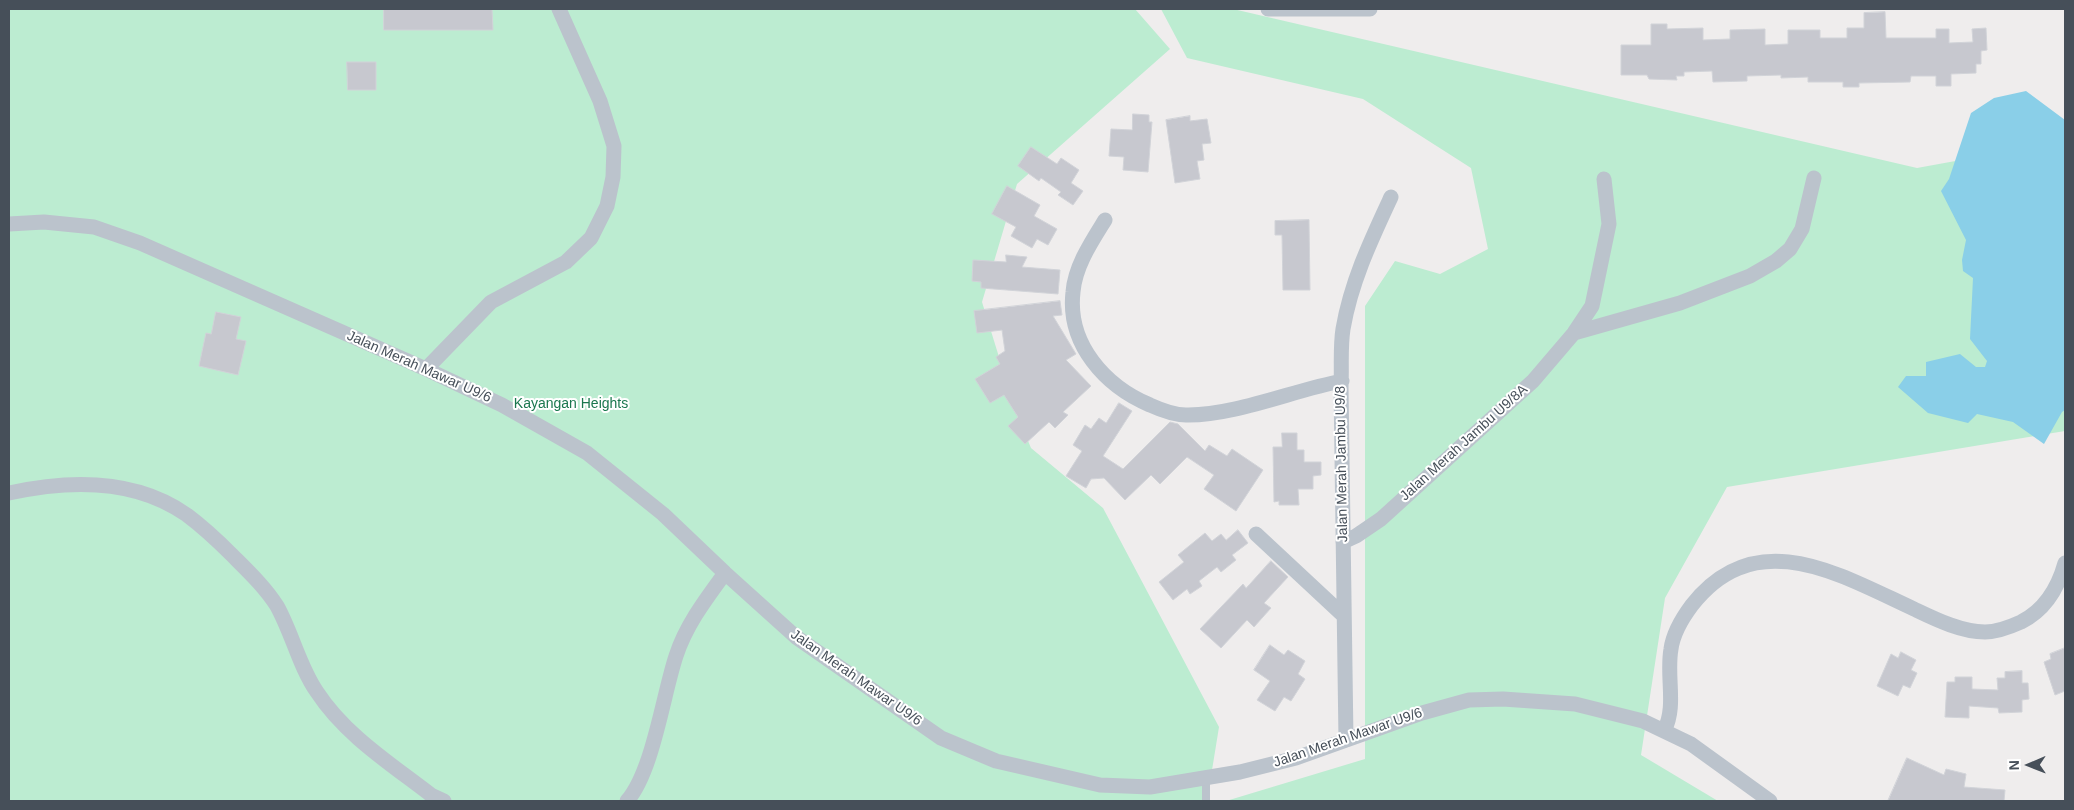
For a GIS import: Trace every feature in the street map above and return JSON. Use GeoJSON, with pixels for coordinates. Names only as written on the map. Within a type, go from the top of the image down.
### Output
{"type":"FeatureCollection","features":[{"type":"Feature","properties":{"kind":"street"},"geometry":{"type":"LineString","coordinates":[[426,369],[491,302],[566,262],[592,238],[607,206],[613,177],[614,146],[600,101],[559,9]]}},
{"type":"Feature","properties":{"kind":"street"},"geometry":{"type":"LineString","coordinates":[[1268,9],[1370,9]]}},
{"type":"Feature","properties":{"kind":"street"},"geometry":{"type":"LineString","coordinates":[[1574,333],[1680,304],[1750,276],[1776,261],[1790,249],[1802,229],[1814,178]]}},
{"type":"Feature","properties":{"kind":"street","name":"Jalan Merah Jambu U9/8A"},"geometry":{"type":"LineString","coordinates":[[1343,542],[1356,536],[1381,519],[1526,388],[1574,333],[1592,306],[1600,275],[1609,224],[1604,179]]}},
{"type":"Feature","properties":{"kind":"street","name":"Jalan Merah Jambu U9/8"},"geometry":{"type":"LineString","coordinates":[[1346,740],[1343,542],[1343,332],[1350,297],[1360,264],[1391,197]]}},
{"type":"Feature","properties":{"kind":"street"},"geometry":{"type":"LineString","coordinates":[[1105,220],[1083,258],[1073,291],[1072,314],[1082,346],[1111,382],[1136,399],[1163,410],[1185,415],[1231,409],[1342,381]]}},
{"type":"Feature","properties":{"kind":"street","name":"Jalan Merah Mawar U9/6"},"geometry":{"type":"LineString","coordinates":[[9,224],[44,222],[94,227],[166,254],[426,369],[502,405],[587,453],[663,514],[725,574],[796,637],[942,738],[996,761],[1100,785],[1150,786],[1240,772],[1296,758],[1422,713],[1469,700],[1503,699],[1575,704],[1643,721],[1691,744],[1770,801]]}},
{"type":"Feature","properties":{"kind":"street"},"geometry":{"type":"LineString","coordinates":[[9,493],[36,487],[84,483],[107,485],[161,500],[186,514],[210,534],[265,589],[281,615],[316,691],[339,722],[431,795],[444,801]]}},
{"type":"Feature","properties":{"kind":"street"},"geometry":{"type":"LineString","coordinates":[[1256,534],[1344,616]]}},
{"type":"Feature","properties":{"kind":"street"},"geometry":{"type":"LineString","coordinates":[[1664,731],[1669,722],[1670,662],[1675,634],[1691,606],[1704,592],[1722,577],[1744,566],[1764,561],[1790,561],[1813,565],[1840,575],[1936,620],[1957,627],[1985,632],[2006,629],[2033,616],[2048,601],[2061,578],[2065,564]]}},
{"type":"Feature","properties":{"kind":"street"},"geometry":{"type":"LineString","coordinates":[[627,801],[644,771],[676,654],[700,608],[725,574]]}},
{"type":"Feature","properties":{"kind":"lane"},"geometry":{"type":"LineString","coordinates":[[1206,778],[1206,801]]}},
{"type":"Feature","properties":{"kind":"green space","name":"Kayangan Heights"},"geometry":{"type":"Polygon","coordinates":[[[9,9],[1135,9],[1170,49],[1017,184],[982,302],[1016,412],[1031,448],[1103,508],[1219,727],[1207,801],[9,801],[9,9]]]}},
{"type":"Feature","properties":{"kind":"green space"},"geometry":{"type":"Polygon","coordinates":[[[1161,9],[1233,9],[1917,168],[2065,141],[2065,431],[1727,487],[1665,598],[1641,755],[1718,801],[1226,801],[1365,759],[1365,306],[1395,261],[1440,274],[1488,249],[1471,168],[1363,99],[1187,58],[1161,9]]]}},
{"type":"Feature","properties":{"kind":"water"},"geometry":{"type":"Polygon","coordinates":[[[2026,91],[2065,120],[2065,410],[2062,412],[2044,444],[2013,422],[1977,414],[1968,423],[1928,413],[1898,387],[1906,376],[1926,376],[1926,362],[1960,354],[1976,367],[1985,367],[1987,361],[1970,339],[1973,278],[1963,271],[1962,260],[1966,240],[1941,191],[1949,179],[1971,113],[1994,98],[2026,91]]]}},
{"type":"Feature","properties":{"kind":"building"},"geometry":{"type":"Polygon","coordinates":[[[384,9],[492,9],[493,30],[384,30],[384,9]]]}},
{"type":"Feature","properties":{"kind":"building"},"geometry":{"type":"Polygon","coordinates":[[[1885,12],[1886,38],[1936,38],[1936,29],[1949,29],[1949,43],[1973,42],[1972,29],[1986,28],[1987,50],[1981,51],[1981,64],[1976,64],[1976,73],[1951,74],[1951,86],[1936,86],[1936,76],[1911,76],[1910,82],[1859,83],[1859,87],[1843,87],[1843,82],[1808,82],[1808,77],[1781,78],[1781,75],[1747,76],[1747,81],[1713,82],[1712,71],[1684,72],[1684,76],[1676,76],[1677,80],[1649,79],[1647,75],[1621,75],[1621,45],[1651,45],[1651,24],[1667,24],[1667,29],[1703,28],[1703,40],[1730,39],[1730,30],[1765,29],[1765,45],[1788,44],[1788,30],[1820,30],[1820,38],[1847,38],[1847,28],[1864,28],[1864,13],[1885,12]]]}},
{"type":"Feature","properties":{"kind":"building"},"geometry":{"type":"Polygon","coordinates":[[[347,62],[376,62],[376,90],[348,90],[347,62]]]}},
{"type":"Feature","properties":{"kind":"building"},"geometry":{"type":"Polygon","coordinates":[[[1133,114],[1149,115],[1149,122],[1152,122],[1148,172],[1123,170],[1124,157],[1109,156],[1111,129],[1132,130],[1133,114]]]}},
{"type":"Feature","properties":{"kind":"building"},"geometry":{"type":"Polygon","coordinates":[[[1190,116],[1190,121],[1207,119],[1211,143],[1202,144],[1204,160],[1197,161],[1200,179],[1175,183],[1166,120],[1190,116]]]}},
{"type":"Feature","properties":{"kind":"building"},"geometry":{"type":"Polygon","coordinates":[[[1031,147],[1057,164],[1061,158],[1079,170],[1071,183],[1083,191],[1073,205],[1058,195],[1061,192],[1041,178],[1039,181],[1018,166],[1031,147]]]}},
{"type":"Feature","properties":{"kind":"building"},"geometry":{"type":"Polygon","coordinates":[[[1007,186],[1040,205],[1034,216],[1057,229],[1048,245],[1037,239],[1032,248],[1011,236],[1016,227],[992,214],[1007,186]]]}},
{"type":"Feature","properties":{"kind":"building"},"geometry":{"type":"Polygon","coordinates":[[[1309,220],[1310,290],[1283,290],[1282,235],[1275,235],[1275,221],[1309,220]]]}},
{"type":"Feature","properties":{"kind":"building"},"geometry":{"type":"Polygon","coordinates":[[[1006,255],[1027,257],[1022,267],[1060,270],[1058,294],[981,288],[981,282],[972,281],[973,260],[1006,262],[1006,255]]]}},
{"type":"Feature","properties":{"kind":"building"},"geometry":{"type":"Polygon","coordinates":[[[1060,301],[1062,315],[1053,316],[1076,354],[1066,360],[1091,386],[1063,412],[1068,415],[1055,428],[1049,422],[1025,444],[1008,426],[1018,417],[1004,395],[990,403],[975,379],[1000,364],[996,357],[1005,351],[1002,330],[977,333],[974,311],[1060,301]]]}},
{"type":"Feature","properties":{"kind":"building"},"geometry":{"type":"Polygon","coordinates":[[[216,312],[241,317],[236,339],[246,341],[238,375],[199,366],[206,333],[211,334],[216,312]]]}},
{"type":"Feature","properties":{"kind":"building"},"geometry":{"type":"Polygon","coordinates":[[[1119,403],[1132,411],[1103,456],[1123,469],[1170,422],[1178,424],[1205,451],[1209,445],[1227,456],[1232,449],[1263,470],[1236,511],[1204,489],[1214,475],[1187,457],[1160,484],[1151,475],[1125,500],[1104,478],[1091,479],[1086,488],[1066,476],[1082,451],[1073,445],[1085,425],[1091,429],[1099,418],[1106,423],[1119,403]]]}},
{"type":"Feature","properties":{"kind":"building"},"geometry":{"type":"Polygon","coordinates":[[[1282,433],[1297,433],[1297,450],[1304,450],[1304,462],[1321,462],[1321,475],[1313,476],[1313,489],[1298,489],[1299,505],[1279,505],[1279,501],[1274,502],[1273,447],[1282,447],[1282,433]]]}},
{"type":"Feature","properties":{"kind":"building"},"geometry":{"type":"Polygon","coordinates":[[[1238,530],[1248,543],[1232,555],[1236,560],[1221,572],[1217,567],[1199,581],[1202,586],[1190,594],[1187,589],[1173,600],[1159,582],[1184,562],[1178,555],[1205,533],[1212,541],[1221,534],[1226,540],[1238,530]]]}},
{"type":"Feature","properties":{"kind":"building"},"geometry":{"type":"Polygon","coordinates":[[[1271,561],[1288,577],[1264,603],[1271,608],[1254,627],[1247,620],[1221,648],[1200,629],[1243,584],[1246,588],[1271,561]]]}},
{"type":"Feature","properties":{"kind":"building"},"geometry":{"type":"Polygon","coordinates":[[[1270,645],[1284,655],[1288,650],[1305,661],[1298,674],[1305,679],[1291,701],[1284,697],[1275,711],[1257,700],[1270,681],[1254,670],[1270,645]]]}},
{"type":"Feature","properties":{"kind":"building"},"geometry":{"type":"Polygon","coordinates":[[[2065,648],[2065,691],[2055,695],[2044,662],[2051,659],[2050,654],[2065,648]]]}},
{"type":"Feature","properties":{"kind":"building"},"geometry":{"type":"Polygon","coordinates":[[[1901,652],[1916,660],[1911,670],[1917,673],[1910,688],[1903,685],[1898,696],[1877,686],[1891,654],[1898,658],[1901,652]]]}},
{"type":"Feature","properties":{"kind":"building"},"geometry":{"type":"Polygon","coordinates":[[[2022,671],[2022,683],[2028,683],[2029,699],[2022,700],[2022,712],[1999,713],[1998,708],[1969,706],[1969,718],[1945,717],[1947,682],[1955,682],[1955,677],[1972,677],[1972,689],[1998,690],[1997,678],[2005,678],[2005,672],[2022,671]]]}},
{"type":"Feature","properties":{"kind":"building"},"geometry":{"type":"Polygon","coordinates":[[[1907,758],[1944,775],[1946,769],[1966,774],[1964,787],[2005,790],[2004,801],[1888,801],[1907,758]]]}}]}
